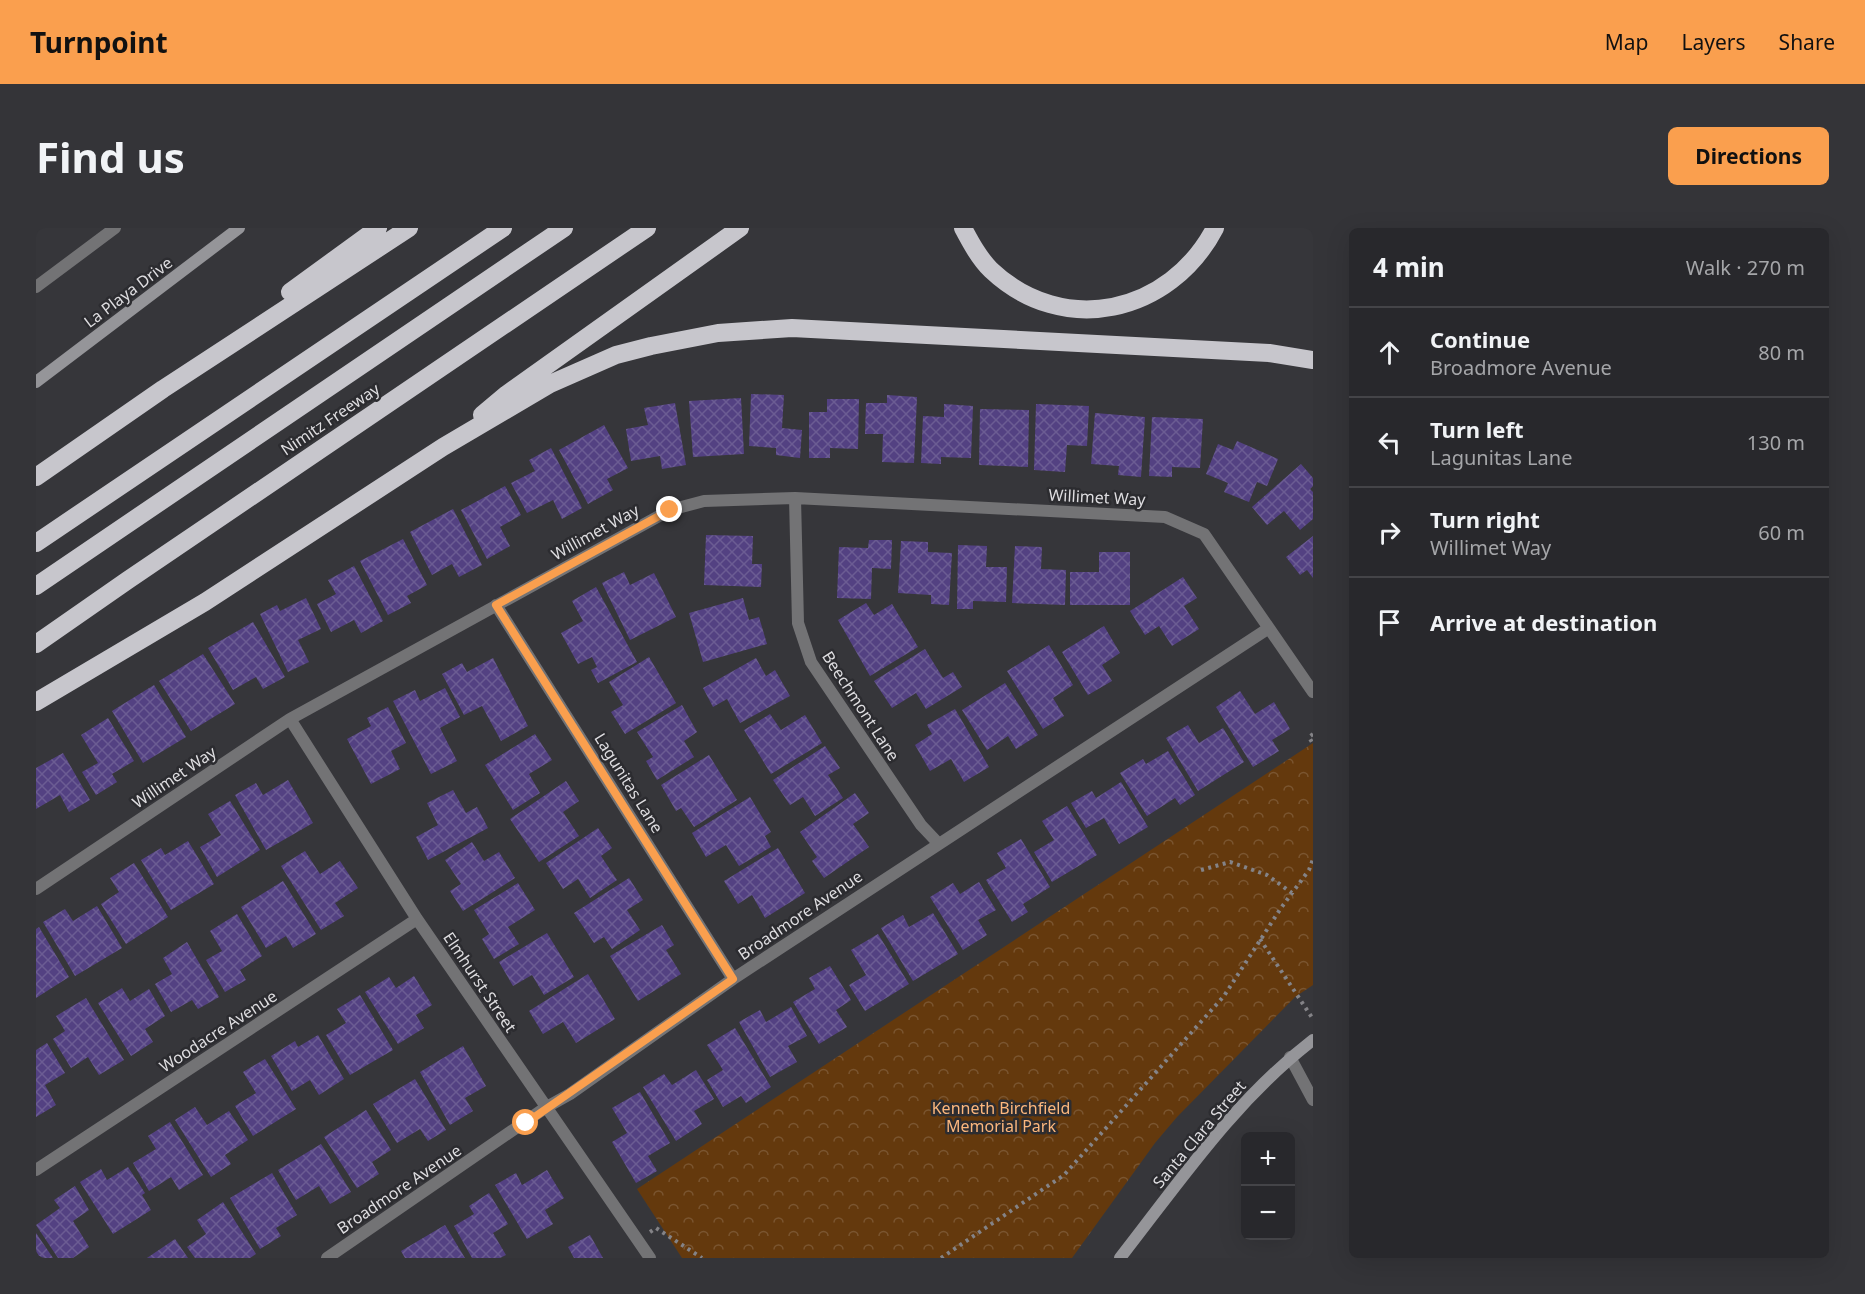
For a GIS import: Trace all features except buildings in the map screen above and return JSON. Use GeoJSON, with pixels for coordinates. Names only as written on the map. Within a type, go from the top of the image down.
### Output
{"type":"FeatureCollection","features":[{"type":"Feature","properties":{"kind":"highway"},"geometry":{"type":"LineString","coordinates":[[36,477],[160,380],[332,263],[378,228]]}},
{"type":"Feature","properties":{"kind":"highway"},"geometry":{"type":"LineString","coordinates":[[36,477],[163,388],[409,228]]}},
{"type":"Feature","properties":{"kind":"highway"},"geometry":{"type":"LineString","coordinates":[[36,543],[503,228]]}},
{"type":"Feature","properties":{"kind":"highway"},"geometry":{"type":"LineString","coordinates":[[36,586],[564,228]]}},
{"type":"Feature","properties":{"kind":"highway","name":"Nimitz Freeway"},"geometry":{"type":"LineString","coordinates":[[36,644],[647,228]]}},
{"type":"Feature","properties":{"kind":"highway"},"geometry":{"type":"LineString","coordinates":[[443,447],[507,394],[740,228]]}},
{"type":"Feature","properties":{"kind":"highway"},"geometry":{"type":"LineString","coordinates":[[963,228],[973,247],[990,268],[1012,287],[1038,300],[1067,308],[1094,310],[1123,305],[1150,295],[1171,282],[1192,264],[1215,228]]}},
{"type":"Feature","properties":{"kind":"highway"},"geometry":{"type":"LineString","coordinates":[[36,702],[205,602],[443,447],[550,384],[616,355],[686,338],[754,329],[821,329],[1269,353],[1313,360]]}},
{"type":"Feature","properties":{"kind":"main road","name":"La Playa Drive"},"geometry":{"type":"LineString","coordinates":[[38,377],[239,228]]}},
{"type":"Feature","properties":{"kind":"main road","name":"Santa Clara Street"},"geometry":{"type":"LineString","coordinates":[[1120,1258],[1230,1116],[1290,1058],[1313,1040]]}},
{"type":"Feature","properties":{"kind":"street"},"geometry":{"type":"LineString","coordinates":[[36,287],[115,228]]}},
{"type":"Feature","properties":{"kind":"street","name":"Willimet Way"},"geometry":{"type":"LineString","coordinates":[[36,889],[290,719],[670,510],[704,501],[795,498],[1165,517],[1204,534],[1313,692]]}},
{"type":"Feature","properties":{"kind":"street","name":"Beechmont Lane"},"geometry":{"type":"LineString","coordinates":[[795,498],[798,623],[811,662],[921,825],[938,843]]}},
{"type":"Feature","properties":{"kind":"street","name":"Lagunitas Lane"},"geometry":{"type":"LineString","coordinates":[[496,605],[733,979]]}},
{"type":"Feature","properties":{"kind":"street","name":"Broadmore Avenue"},"geometry":{"type":"LineString","coordinates":[[327,1258],[545,1108],[570,1094],[733,979],[1269,628]]}},
{"type":"Feature","properties":{"kind":"street","name":"Elmhurst Street"},"geometry":{"type":"LineString","coordinates":[[290,719],[417,920],[650,1258]]}},
{"type":"Feature","properties":{"kind":"street","name":"Woodacre Avenue"},"geometry":{"type":"LineString","coordinates":[[36,1170],[417,920]]}},
{"type":"Feature","properties":{"kind":"street"},"geometry":{"type":"LineString","coordinates":[[1290,1058],[1313,1100]]}},
{"type":"Feature","properties":{"kind":"path"},"geometry":{"type":"LineString","coordinates":[[1313,734],[1310,737],[1313,744]]}},
{"type":"Feature","properties":{"kind":"path"},"geometry":{"type":"LineString","coordinates":[[941,1258],[1064,1175],[1224,996],[1260,939],[1309,870],[1313,859]]}},
{"type":"Feature","properties":{"kind":"path"},"geometry":{"type":"LineString","coordinates":[[1201,870],[1230,862],[1267,875],[1292,893]]}},
{"type":"Feature","properties":{"kind":"path"},"geometry":{"type":"LineString","coordinates":[[1260,939],[1313,1019]]}},
{"type":"Feature","properties":{"kind":"path"},"geometry":{"type":"LineString","coordinates":[[638,1240],[656,1228],[702,1258]]}},
{"type":"Feature","properties":{"kind":"green space","name":"Kenneth Birchfield Memorial Park"},"geometry":{"type":"Polygon","coordinates":[[[1313,743],[1313,985],[1295,997],[1177,1117],[1155,1143],[1072,1258],[682,1258],[637,1189],[1313,743]]]}},
{"type":"Feature","properties":{"kind":"route"},"geometry":{"type":"LineString","coordinates":[[526,1123],[733,979],[496,605],[670,510]]}}]}
